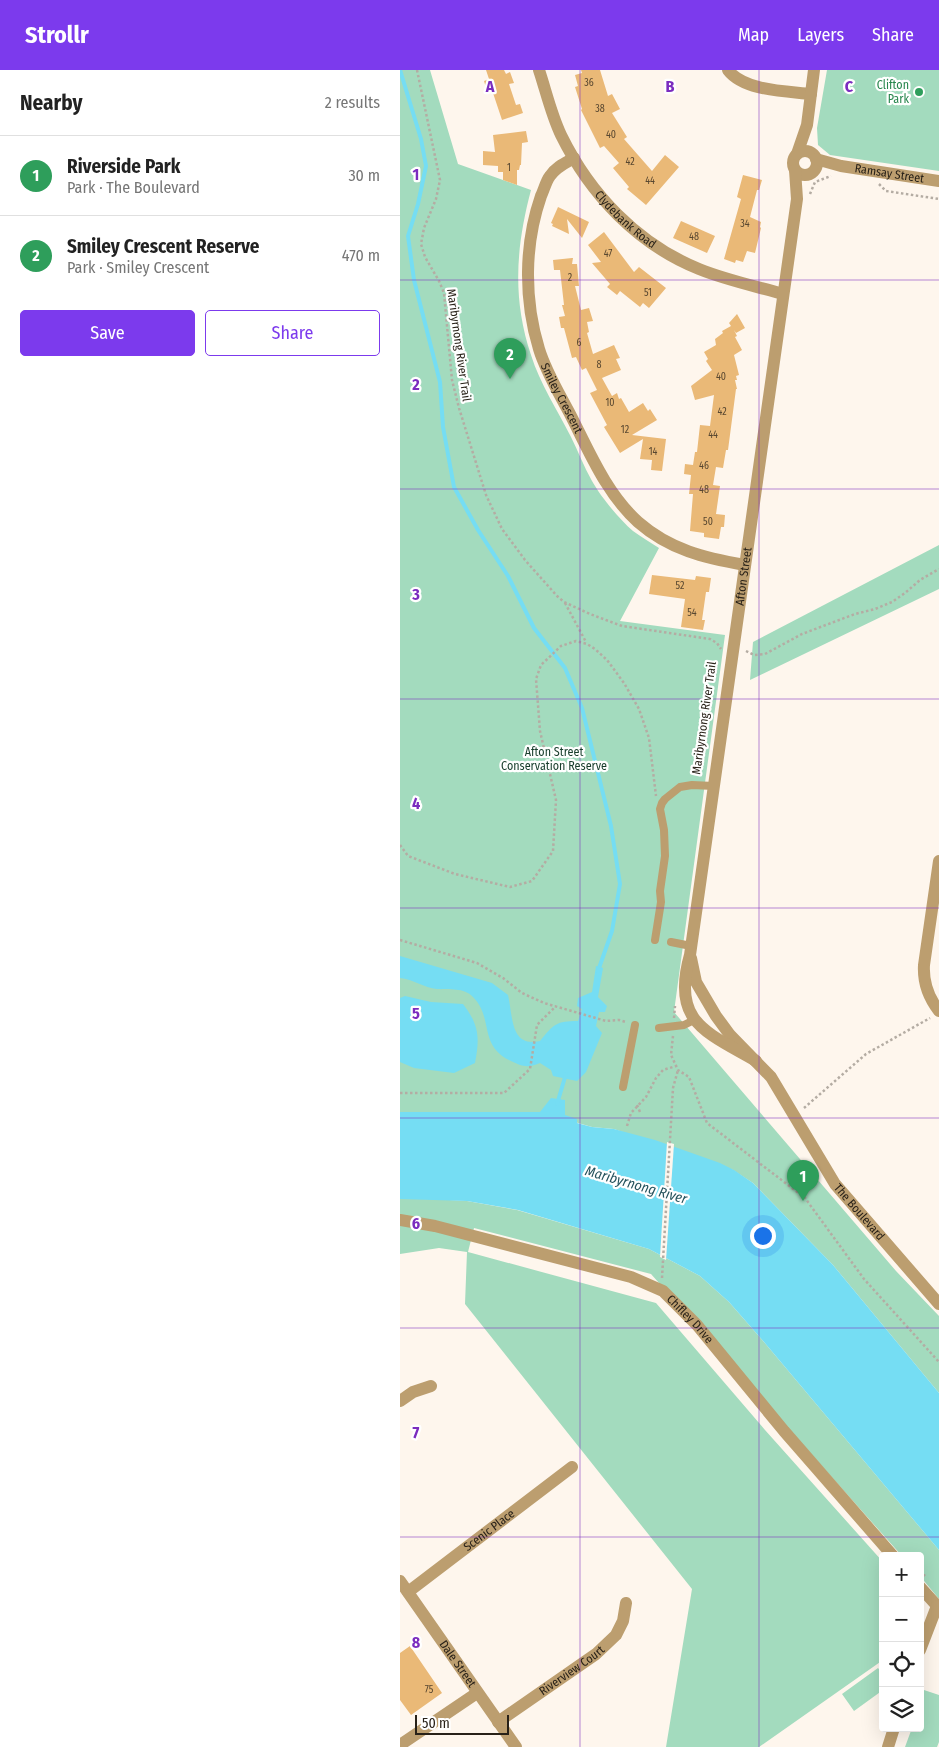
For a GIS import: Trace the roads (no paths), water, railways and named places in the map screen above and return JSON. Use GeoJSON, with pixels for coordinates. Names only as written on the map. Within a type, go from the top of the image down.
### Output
{"type":"FeatureCollection","features":[{"type":"Feature","properties":{"kind":"street","name":"Clydebank Road"},"geometry":{"type":"LineString","coordinates":[[539,70],[556,122],[574,158],[592,186],[619,217],[656,246],[677,259],[712,274],[783,294]]}},
{"type":"Feature","properties":{"kind":"street"},"geometry":{"type":"LineString","coordinates":[[728,70],[737,79],[753,86],[811,94]]}},
{"type":"Feature","properties":{"kind":"street"},"geometry":{"type":"LineString","coordinates":[[797,154],[807,126],[814,70]]}},
{"type":"Feature","properties":{"kind":"street"},"geometry":{"type":"LineString","coordinates":[[807,126],[812,164]]}},
{"type":"Feature","properties":{"kind":"street"},"geometry":{"type":"LineString","coordinates":[[797,154],[803,151],[812,164]]}},
{"type":"Feature","properties":{"kind":"street","name":"Afton Street"},"geometry":{"type":"LineString","coordinates":[[797,154],[793,160],[802,198]]}},
{"type":"Feature","properties":{"kind":"street","name":"Smiley Crescent"},"geometry":{"type":"LineString","coordinates":[[574,158],[561,165],[549,177],[539,203],[530,242],[529,298],[539,349],[548,373],[608,486],[638,522],[662,539],[691,553],[706,558],[745,565]]}},
{"type":"Feature","properties":{"kind":"street","name":"Afton Street"},"geometry":{"type":"LineString","coordinates":[[691,950],[783,294],[802,198],[812,164]]}},
{"type":"Feature","properties":{"kind":"street","name":"Ramsay Street"},"geometry":{"type":"LineString","coordinates":[[795,170],[801,174],[812,164],[837,171],[939,181]]}},
{"type":"Feature","properties":{"kind":"street"},"geometry":{"type":"LineString","coordinates":[[936,1011],[924,979],[924,965],[939,861]]}},
{"type":"Feature","properties":{"kind":"street","name":"The Boulevard"},"geometry":{"type":"LineString","coordinates":[[691,950],[686,971],[684,996],[694,1020],[712,1036],[756,1061]]}},
{"type":"Feature","properties":{"kind":"street","name":"The Boulevard"},"geometry":{"type":"LineString","coordinates":[[691,950],[693,973],[704,997],[730,1034],[771,1077],[835,1184],[857,1212],[939,1304]]}},
{"type":"Feature","properties":{"kind":"street","name":"Chifley Drive"},"geometry":{"type":"LineString","coordinates":[[400,1220],[435,1226],[631,1277],[663,1291],[697,1325],[784,1431],[890,1552]]}},
{"type":"Feature","properties":{"kind":"street"},"geometry":{"type":"LineString","coordinates":[[400,1401],[414,1392],[431,1386]]}},
{"type":"Feature","properties":{"kind":"street","name":"Scenic Place"},"geometry":{"type":"LineString","coordinates":[[408,1592],[572,1467]]}},
{"type":"Feature","properties":{"kind":"street","name":"Dale Street"},"geometry":{"type":"LineString","coordinates":[[400,1581],[516,1747]]}},
{"type":"Feature","properties":{"kind":"street"},"geometry":{"type":"LineString","coordinates":[[923,1642],[938,1607],[924,1591]]}},
{"type":"Feature","properties":{"kind":"street","name":"Riverview Court"},"geometry":{"type":"LineString","coordinates":[[498,1722],[596,1654],[616,1635],[622,1621],[626,1603]]}},
{"type":"Feature","properties":{"kind":"street"},"geometry":{"type":"LineString","coordinates":[[400,1745],[477,1693]]}},
{"type":"Feature","properties":{"kind":"street"},"geometry":{"type":"LineString","coordinates":[[888,1747],[893,1732]]}},
{"type":"Feature","properties":{"kind":"lane"},"geometry":{"type":"LineString","coordinates":[[655,940],[662,902],[660,891],[665,856],[664,830],[660,809],[665,799],[680,787],[692,785],[714,786]]}},
{"type":"Feature","properties":{"kind":"lane"},"geometry":{"type":"LineString","coordinates":[[671,942],[691,950]]}},
{"type":"Feature","properties":{"kind":"lane"},"geometry":{"type":"LineString","coordinates":[[659,1028],[684,1025],[694,1020]]}},
{"type":"Feature","properties":{"kind":"lane"},"geometry":{"type":"LineString","coordinates":[[623,1087],[635,1024]]}},
{"type":"Feature","properties":{"kind":"water"},"geometry":{"type":"Polygon","coordinates":[[[400,956],[492,983],[508,995],[512,1021],[518,1035],[523,1040],[530,1042],[540,1041],[552,1027],[560,1023],[578,1021],[582,1009],[577,1006],[578,998],[592,992],[596,966],[603,968],[598,997],[607,1006],[605,1012],[599,1012],[596,1026],[602,1033],[586,1072],[577,1081],[553,1076],[551,1070],[540,1063],[532,1066],[522,1066],[501,1055],[494,1048],[490,1040],[483,1014],[473,997],[461,990],[432,988],[400,978],[400,956]]]}},
{"type":"Feature","properties":{"kind":"water"},"geometry":{"type":"Polygon","coordinates":[[[405,996],[431,1002],[463,1004],[472,1018],[477,1032],[475,1063],[454,1073],[414,1068],[400,1062],[400,998],[405,996]]]}},
{"type":"Feature","properties":{"kind":"water","name":"Maribyrnong River"},"geometry":{"type":"Polygon","coordinates":[[[551,1098],[565,1100],[565,1115],[577,1119],[577,1123],[592,1127],[614,1129],[655,1140],[720,1163],[734,1170],[753,1183],[833,1265],[939,1393],[939,1550],[764,1342],[729,1302],[700,1276],[649,1249],[518,1210],[467,1201],[400,1199],[400,1112],[540,1112],[551,1098]]]}},
{"type":"Feature","properties":{"kind":"waterway"},"geometry":{"type":"LineString","coordinates":[[400,70],[421,139],[426,166],[418,204],[408,236],[414,280],[440,382],[443,427],[454,487],[478,530],[508,576],[534,628],[565,668],[582,708],[611,826],[620,884],[612,931],[598,971]]}},
{"type":"Feature","properties":{"kind":"waterway"},"geometry":{"type":"LineString","coordinates":[[557,1104],[566,1074]]}},
{"type":"Feature","properties":{"kind":"place","name":"Clifton Park"},"geometry":{"type":"Point","coordinates":[919,92]}},
{"type":"Feature","properties":{"kind":"place","name":"Smiley Crescent Reserve"},"geometry":{"type":"Point","coordinates":[510,379]}},
{"type":"Feature","properties":{"kind":"place","name":"Riverside Park"},"geometry":{"type":"Point","coordinates":[803,1201]}},
{"type":"Feature","properties":{"kind":"park label","name":"Afton Street Conservation Reserve"},"geometry":{"type":"Point","coordinates":[554,759]}}]}
